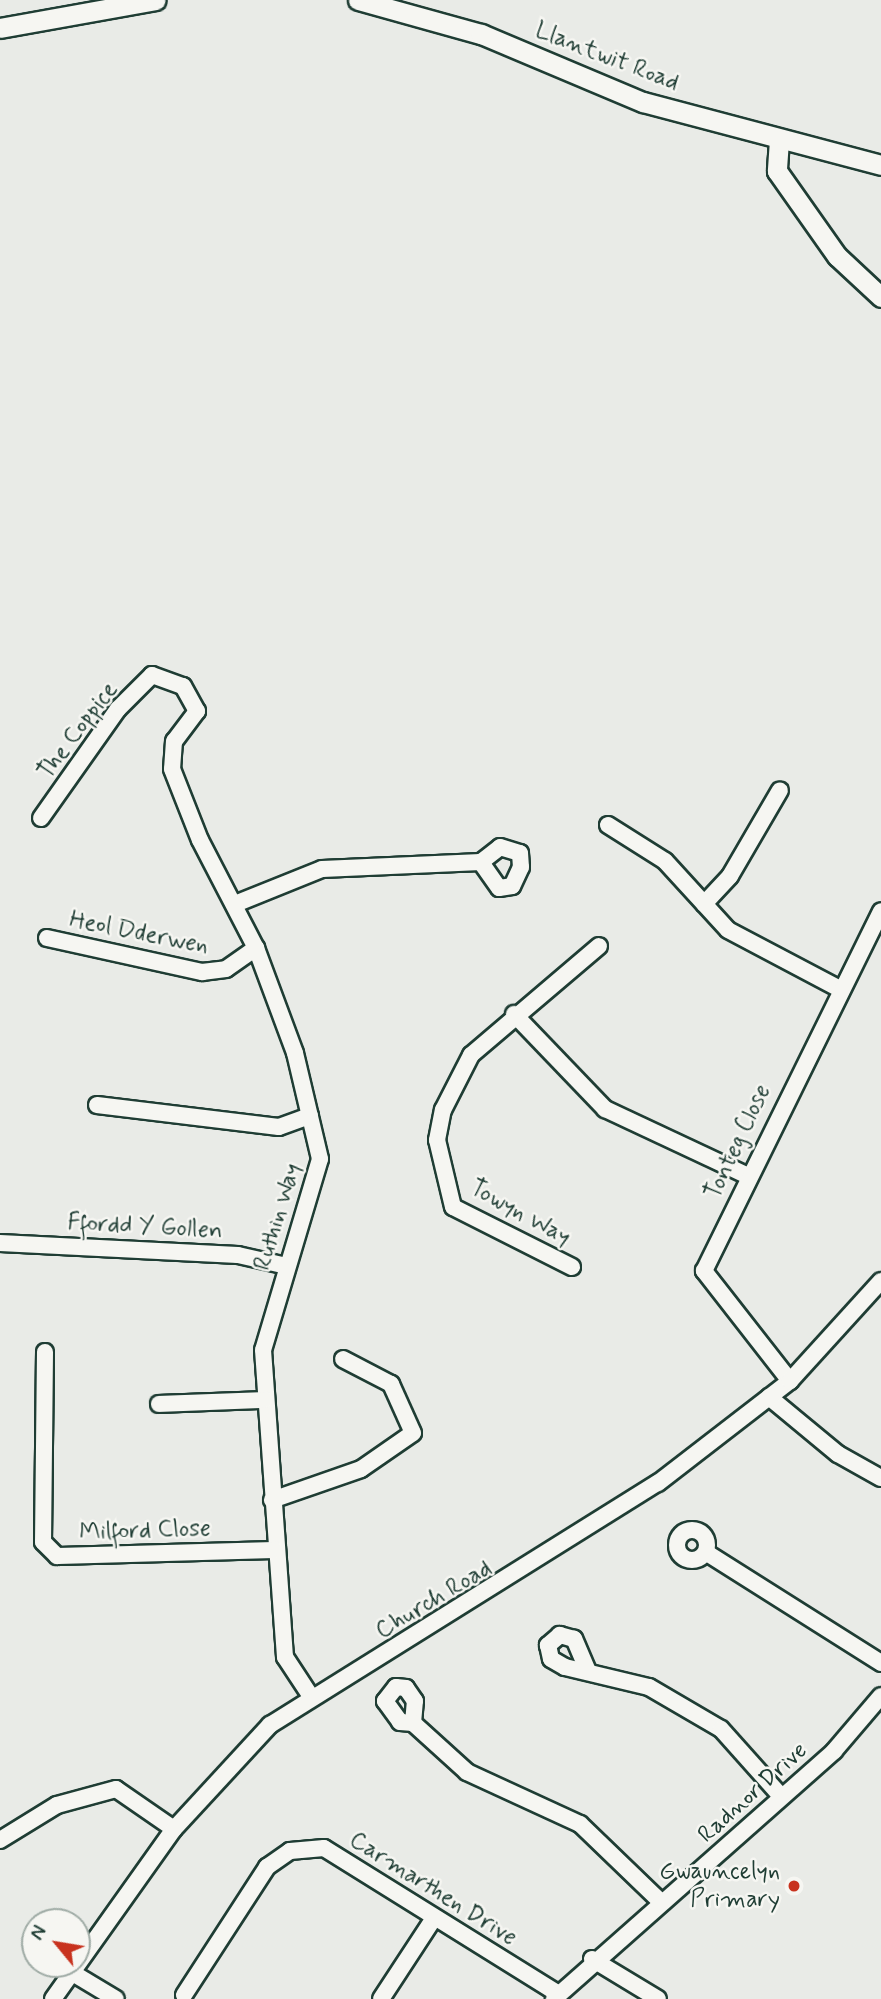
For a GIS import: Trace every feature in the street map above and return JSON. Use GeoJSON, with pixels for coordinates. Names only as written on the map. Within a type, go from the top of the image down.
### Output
{"type":"FeatureCollection","features":[{"type":"Feature","properties":{"kind":"main road"},"geometry":{"type":"LineString","coordinates":[[0,28],[155,0]]}},
{"type":"Feature","properties":{"kind":"main road","name":"Llantwit Road"},"geometry":{"type":"LineString","coordinates":[[359,0],[481,34],[643,102],[779,140],[881,164]]}},
{"type":"Feature","properties":{"kind":"main road"},"geometry":{"type":"LineString","coordinates":[[779,140],[776,171],[837,256],[881,297]]}},
{"type":"Feature","properties":{"kind":"street","name":"The Coppice"},"geometry":{"type":"LineString","coordinates":[[41,818],[118,709],[152,675],[183,686],[197,711],[174,741],[172,769]]}},
{"type":"Feature","properties":{"kind":"street","name":"Ruthin Way"},"geometry":{"type":"LineString","coordinates":[[172,769],[256,948],[295,1053],[320,1158],[263,1350],[275,1550],[285,1657],[310,1695]]}},
{"type":"Feature","properties":{"kind":"street"},"geometry":{"type":"LineString","coordinates":[[704,904],[730,876],[780,790]]}},
{"type":"Feature","properties":{"kind":"street"},"geometry":{"type":"LineString","coordinates":[[608,825],[665,861],[728,930],[838,988]]}},
{"type":"Feature","properties":{"kind":"street"},"geometry":{"type":"LineString","coordinates":[[235,904],[321,869],[481,862]]}},
{"type":"Feature","properties":{"kind":"street","name":"Tonteg Close"},"geometry":{"type":"LineString","coordinates":[[790,1381],[704,1271],[746,1175],[838,988],[881,911]]}},
{"type":"Feature","properties":{"kind":"street","name":"Heol Dderwen"},"geometry":{"type":"LineString","coordinates":[[47,938],[202,972],[226,969],[256,948]]}},
{"type":"Feature","properties":{"kind":"street","name":"Towyn Way"},"geometry":{"type":"LineString","coordinates":[[572,1267],[453,1207],[439,1169],[437,1140],[455,1080],[514,1014],[599,946]]}},
{"type":"Feature","properties":{"kind":"street"},"geometry":{"type":"LineString","coordinates":[[514,1014],[605,1109],[746,1175]]}},
{"type":"Feature","properties":{"kind":"street"},"geometry":{"type":"LineString","coordinates":[[97,1105],[279,1127],[310,1116]]}},
{"type":"Feature","properties":{"kind":"street","name":"Ffordd Y Gollen"},"geometry":{"type":"LineString","coordinates":[[0,1243],[238,1255],[287,1266]]}},
{"type":"Feature","properties":{"kind":"street","name":"Church Road"},"geometry":{"type":"LineString","coordinates":[[91,1944],[174,1829],[270,1725],[310,1695],[568,1544],[790,1381],[881,1280]]}},
{"type":"Feature","properties":{"kind":"street","name":"Milford Close"},"geometry":{"type":"LineString","coordinates":[[45,1352],[43,1542],[57,1556],[275,1550]]}},
{"type":"Feature","properties":{"kind":"street"},"geometry":{"type":"LineString","coordinates":[[272,1500],[361,1469],[413,1433],[391,1384],[343,1359]]}},
{"type":"Feature","properties":{"kind":"street"},"geometry":{"type":"LineString","coordinates":[[769,1397],[838,1454],[881,1478]]}},
{"type":"Feature","properties":{"kind":"street"},"geometry":{"type":"LineString","coordinates":[[159,1404],[265,1400]]}},
{"type":"Feature","properties":{"kind":"street"},"geometry":{"type":"LineString","coordinates":[[707,1553],[881,1662]]}},
{"type":"Feature","properties":{"kind":"street"},"geometry":{"type":"LineString","coordinates":[[587,1669],[649,1687],[721,1728],[781,1796]]}},
{"type":"Feature","properties":{"kind":"street","name":"Radnor Drive"},"geometry":{"type":"LineString","coordinates":[[556,1996],[593,1959],[834,1751],[881,1696]]}},
{"type":"Feature","properties":{"kind":"street"},"geometry":{"type":"LineString","coordinates":[[413,1723],[467,1772],[580,1824],[661,1902]]}},
{"type":"Feature","properties":{"kind":"street"},"geometry":{"type":"LineString","coordinates":[[0,1840],[57,1805],[116,1789],[174,1829]]}},
{"type":"Feature","properties":{"kind":"street","name":"Carmarthen Drive"},"geometry":{"type":"LineString","coordinates":[[184,1995],[267,1867],[290,1851],[324,1848],[556,1996]]}},
{"type":"Feature","properties":{"kind":"street"},"geometry":{"type":"LineString","coordinates":[[381,1999],[434,1918]]}},
{"type":"Feature","properties":{"kind":"street"},"geometry":{"type":"LineString","coordinates":[[593,1959],[658,1999]]}},
{"type":"Feature","properties":{"kind":"street","name":"Church Road"},"geometry":{"type":"LineString","coordinates":[[53,1999],[67,1978]]}},
{"type":"Feature","properties":{"kind":"street"},"geometry":{"type":"LineString","coordinates":[[81,1978],[116,1999]]}},
{"type":"Feature","properties":{"kind":"place","name":"Gwauncelyn Primary"},"geometry":{"type":"Point","coordinates":[794,1886]}}]}
